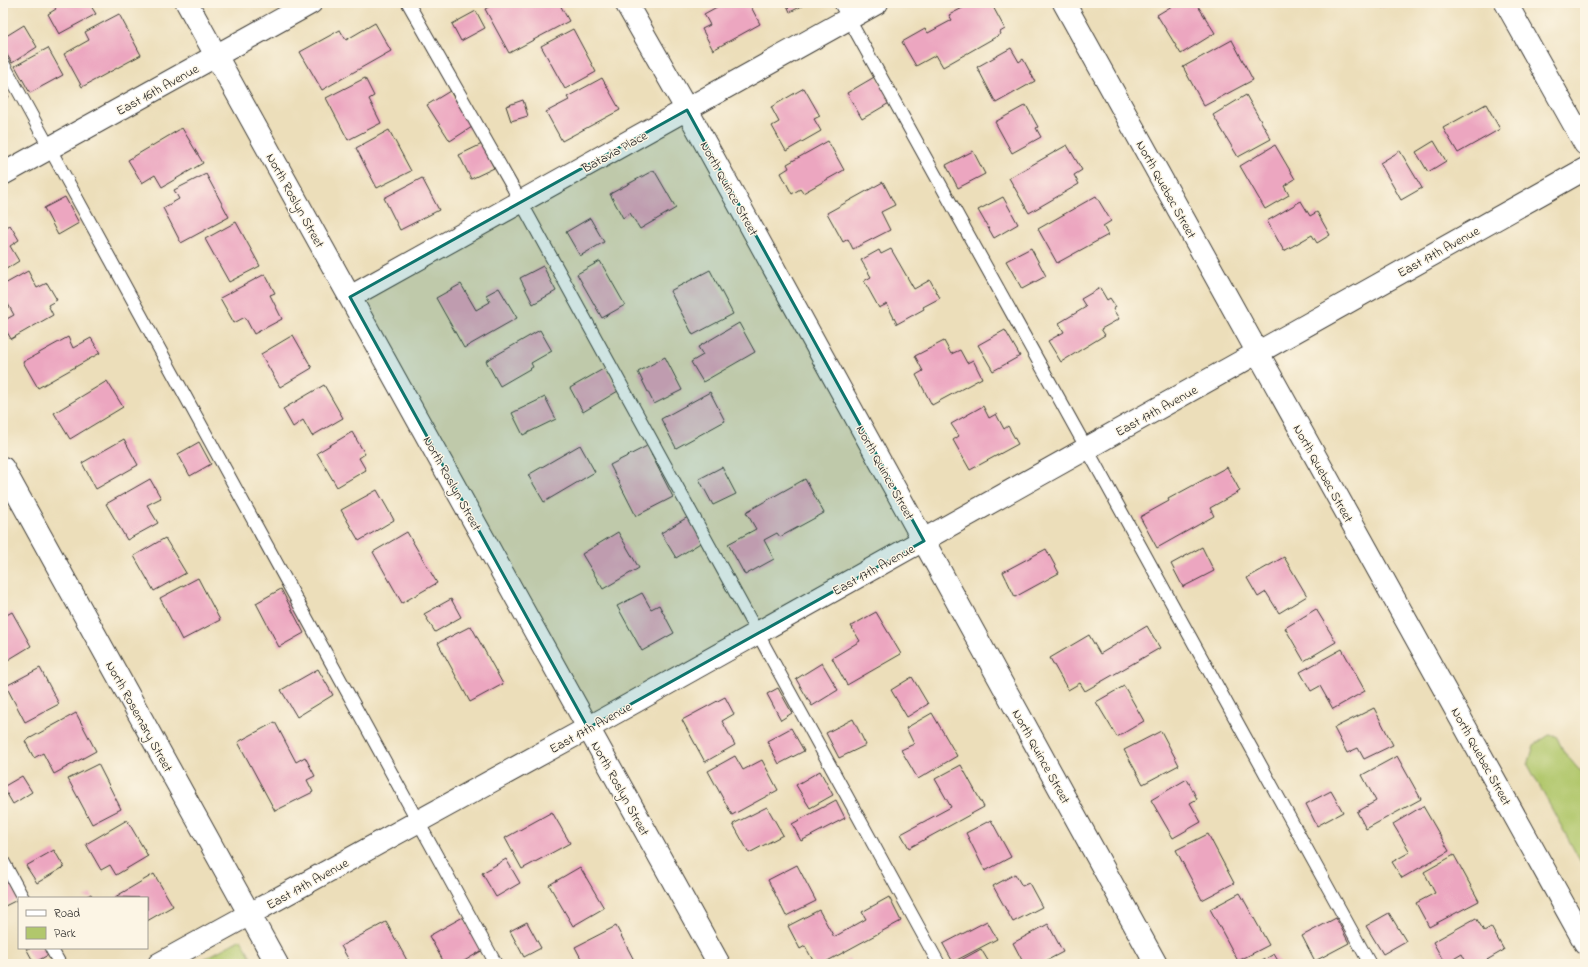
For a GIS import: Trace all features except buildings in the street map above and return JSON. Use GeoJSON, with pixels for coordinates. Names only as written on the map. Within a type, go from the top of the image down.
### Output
{"type":"FeatureCollection","features":[{"type":"Feature","properties":{"kind":"street","name":"North Roslyn Street"},"geometry":{"type":"LineString","coordinates":[[187,3],[719,964]]}},
{"type":"Feature","properties":{"kind":"street","name":"East 16th Avenue"},"geometry":{"type":"LineString","coordinates":[[3,174],[311,3]]}},
{"type":"Feature","properties":{"kind":"street","name":"North Quince Street"},"geometry":{"type":"LineString","coordinates":[[626,3],[687,110],[1156,964]]}},
{"type":"Feature","properties":{"kind":"street","name":"Batavia Place"},"geometry":{"type":"LineString","coordinates":[[350,297],[687,110],[844,11],[877,3]]}},
{"type":"Feature","properties":{"kind":"street","name":"North Quebec Street"},"geometry":{"type":"LineString","coordinates":[[1064,3],[1585,942]]}},
{"type":"Feature","properties":{"kind":"street"},"geometry":{"type":"LineString","coordinates":[[1506,3],[1585,144]]}},
{"type":"Feature","properties":{"kind":"street","name":"East 17th Avenue"},"geometry":{"type":"LineString","coordinates":[[159,964],[924,541],[1585,169]]}},
{"type":"Feature","properties":{"kind":"street","name":"North Rosemary Street"},"geometry":{"type":"LineString","coordinates":[[3,468],[277,964]]}},
{"type":"Feature","properties":{"kind":"lane"},"geometry":{"type":"LineString","coordinates":[[408,3],[521,202],[939,964]]}},
{"type":"Feature","properties":{"kind":"lane"},"geometry":{"type":"LineString","coordinates":[[844,11],[1370,964]]}},
{"type":"Feature","properties":{"kind":"lane"},"geometry":{"type":"LineString","coordinates":[[3,63],[496,964]]}},
{"type":"Feature","properties":{"kind":"lane"},"geometry":{"type":"LineString","coordinates":[[3,861],[23,897]]}},
{"type":"Feature","properties":{"kind":"lane"},"geometry":{"type":"LineString","coordinates":[[52,949],[60,964]]}},
{"type":"Feature","properties":{"kind":"highlighted area"},"geometry":{"type":"Polygon","coordinates":[[[687,110],[924,541],[588,728],[350,297],[687,110]]]}},
{"type":"Feature","properties":{"kind":"green space"},"geometry":{"type":"Polygon","coordinates":[[[1549,735],[1556,736],[1564,752],[1585,777],[1585,870],[1528,765],[1534,745],[1549,735]]]}},
{"type":"Feature","properties":{"kind":"green space"},"geometry":{"type":"Polygon","coordinates":[[[241,939],[255,964],[195,964],[241,939]]]}}]}
